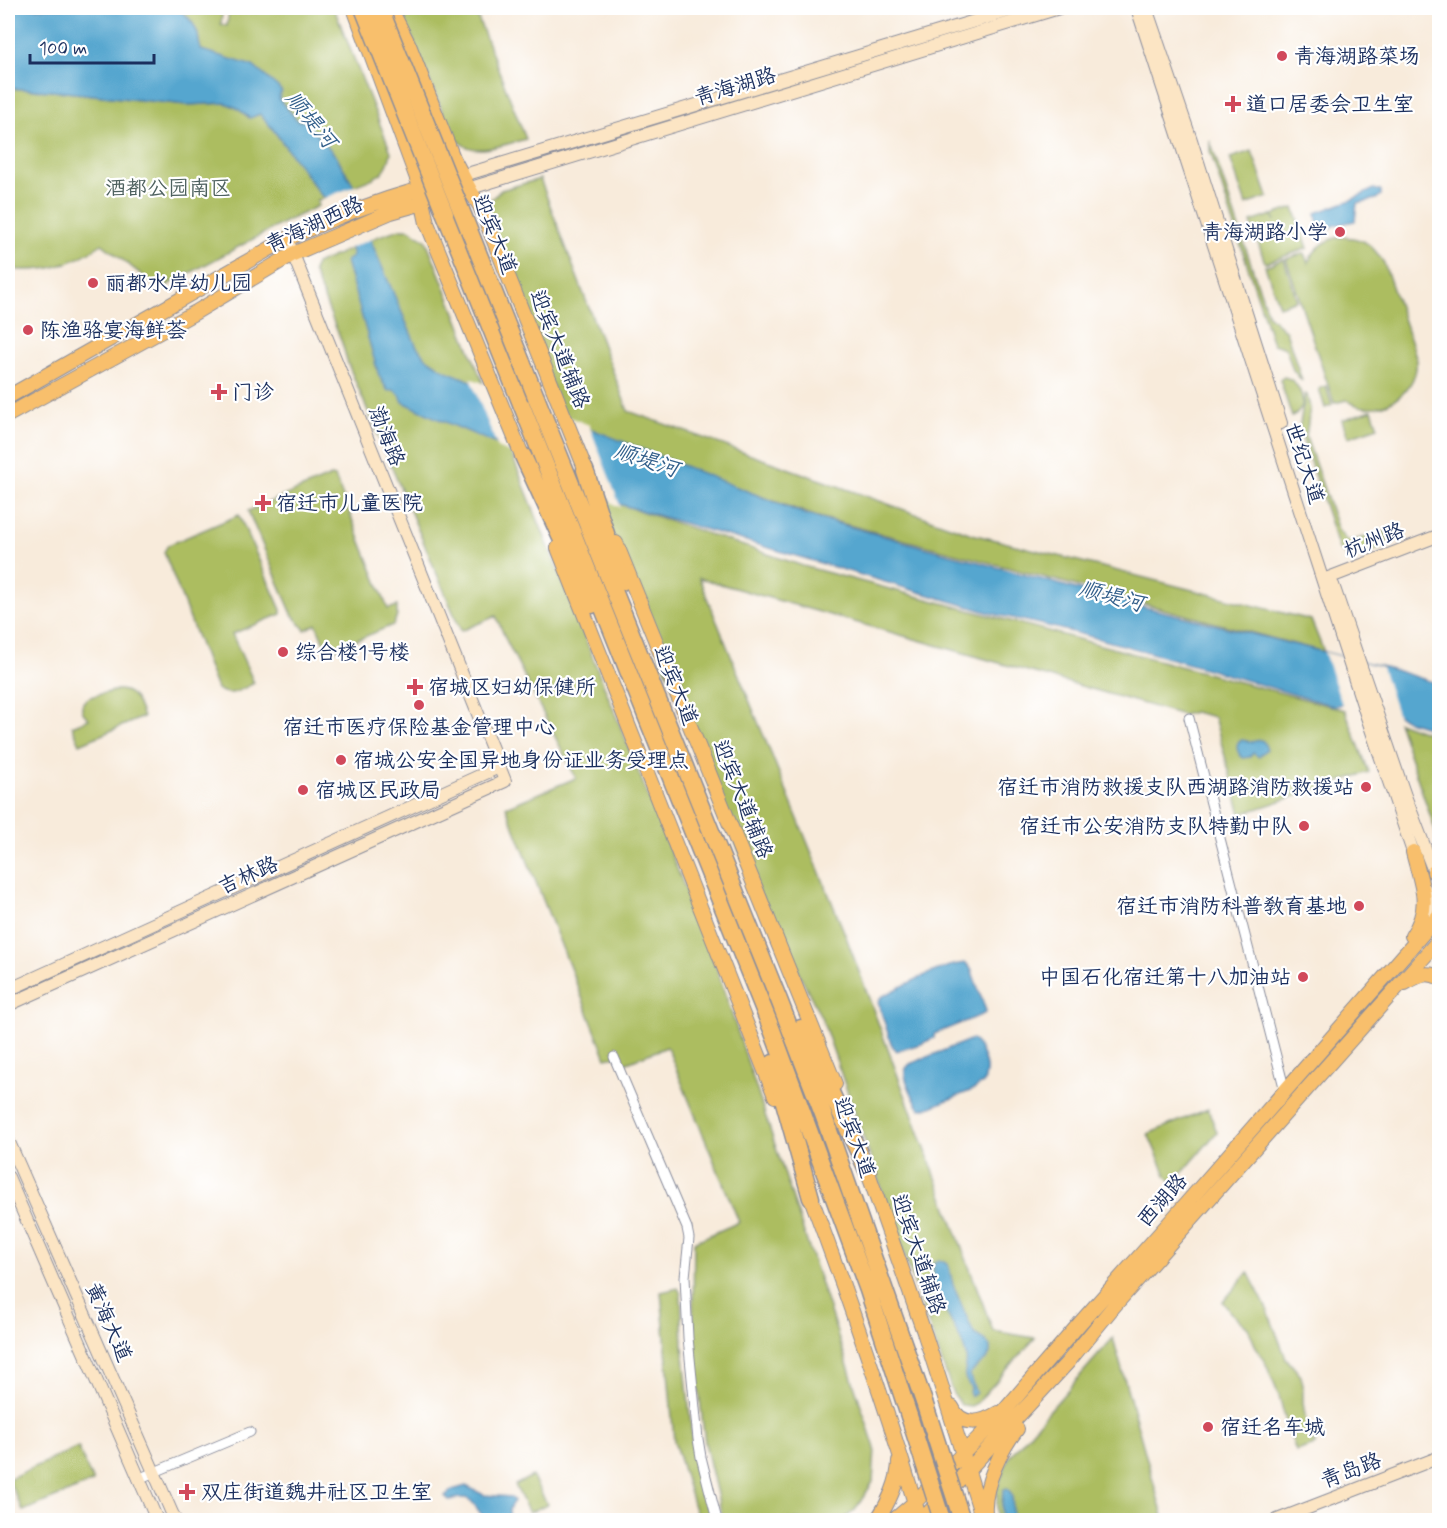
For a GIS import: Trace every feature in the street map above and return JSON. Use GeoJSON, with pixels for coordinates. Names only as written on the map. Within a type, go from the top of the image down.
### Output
{"type":"FeatureCollection","features":[{"type":"Feature","properties":{"kind":"highway","name":"迎宾大道"},"geometry":{"type":"LineString","coordinates":[[363,8],[771,1030],[868,1290],[942,1521]]}},
{"type":"Feature","properties":{"kind":"highway","name":"迎宾大道"},"geometry":{"type":"LineString","coordinates":[[380,8],[823,1114],[924,1402],[962,1521]]}},
{"type":"Feature","properties":{"kind":"highway"},"geometry":{"type":"LineString","coordinates":[[526,463],[605,632],[655,758],[690,825]]}},
{"type":"Feature","properties":{"kind":"highway"},"geometry":{"type":"LineString","coordinates":[[585,470],[643,639],[660,706]]}},
{"type":"Feature","properties":{"kind":"highway"},"geometry":{"type":"LineString","coordinates":[[698,844],[705,882],[770,1053],[811,1198]]}},
{"type":"Feature","properties":{"kind":"highway"},"geometry":{"type":"LineString","coordinates":[[724,865],[745,896],[782,986],[868,1172]]}},
{"type":"Feature","properties":{"kind":"main road"},"geometry":{"type":"LineString","coordinates":[[354,8],[421,196],[427,223],[526,463],[573,589],[771,1083],[833,1255],[921,1521]]}},
{"type":"Feature","properties":{"kind":"main road","name":"迎宾大道辅路"},"geometry":{"type":"LineString","coordinates":[[390,8],[409,45],[453,158],[480,206],[585,470]]}},
{"type":"Feature","properties":{"kind":"main road","name":"青海湖西路"},"geometry":{"type":"LineString","coordinates":[[8,397],[287,239],[377,202],[421,196]]}},
{"type":"Feature","properties":{"kind":"main road","name":"青海湖西路"},"geometry":{"type":"LineString","coordinates":[[8,415],[196,312],[293,254],[382,216],[421,196]]}},
{"type":"Feature","properties":{"kind":"main road","name":"迎宾大道辅路"},"geometry":{"type":"LineString","coordinates":[[598,504],[846,1111],[936,1369],[985,1521]]}},
{"type":"Feature","properties":{"kind":"main road"},"geometry":{"type":"LineString","coordinates":[[1361,1004],[1407,943],[1422,918],[1425,909],[1424,896],[1413,852]]}},
{"type":"Feature","properties":{"kind":"main road","name":"西湖路"},"geometry":{"type":"LineString","coordinates":[[894,1521],[915,1503],[998,1418],[1361,1004],[1439,920]]}},
{"type":"Feature","properties":{"kind":"main road","name":"西湖路"},"geometry":{"type":"LineString","coordinates":[[921,1521],[1068,1362],[1114,1306],[1440,939]]}},
{"type":"Feature","properties":{"kind":"main road"},"geometry":{"type":"LineString","coordinates":[[1369,1018],[1416,976],[1425,974],[1440,978]]}},
{"type":"Feature","properties":{"kind":"main road"},"geometry":{"type":"LineString","coordinates":[[936,1369],[959,1418],[969,1422],[987,1420],[1002,1411],[1062,1343]]}},
{"type":"Feature","properties":{"kind":"main road"},"geometry":{"type":"LineString","coordinates":[[985,1521],[985,1497],[995,1466],[1008,1440],[1068,1362]]}},
{"type":"Feature","properties":{"kind":"main road"},"geometry":{"type":"LineString","coordinates":[[877,1521],[890,1496],[899,1464],[886,1410]]}},
{"type":"Feature","properties":{"kind":"street","name":"青海湖路"},"geometry":{"type":"LineString","coordinates":[[421,196],[1018,8]]}},
{"type":"Feature","properties":{"kind":"street","name":"青海湖路"},"geometry":{"type":"LineString","coordinates":[[466,182],[1059,8]]}},
{"type":"Feature","properties":{"kind":"street","name":"世纪大道"},"geometry":{"type":"LineString","coordinates":[[1137,8],[1372,715],[1413,852],[1439,920]]}},
{"type":"Feature","properties":{"kind":"street","name":"世纪大道"},"geometry":{"type":"LineString","coordinates":[[1146,8],[1191,140],[1326,578]]}},
{"type":"Feature","properties":{"kind":"street","name":"渤海路"},"geometry":{"type":"LineString","coordinates":[[287,239],[505,781]]}},
{"type":"Feature","properties":{"kind":"street","name":"杭州路"},"geometry":{"type":"LineString","coordinates":[[1326,578],[1440,535]]}},
{"type":"Feature","properties":{"kind":"street","name":"世纪大道"},"geometry":{"type":"LineString","coordinates":[[1372,715],[1437,874],[1440,887]]}},
{"type":"Feature","properties":{"kind":"street"},"geometry":{"type":"LineString","coordinates":[[1189,718],[1285,1091]]}},
{"type":"Feature","properties":{"kind":"street","name":"吉林路"},"geometry":{"type":"LineString","coordinates":[[8,990],[499,767]]}},
{"type":"Feature","properties":{"kind":"street","name":"吉林路"},"geometry":{"type":"LineString","coordinates":[[8,1005],[505,781]]}},
{"type":"Feature","properties":{"kind":"street"},"geometry":{"type":"LineString","coordinates":[[614,1057],[687,1228],[689,1238],[685,1277],[688,1338],[698,1439],[700,1457],[717,1521]]}},
{"type":"Feature","properties":{"kind":"street","name":"黄海大道"},"geometry":{"type":"LineString","coordinates":[[8,1140],[175,1521]]}},
{"type":"Feature","properties":{"kind":"street","name":"黄海大道"},"geometry":{"type":"LineString","coordinates":[[8,1176],[157,1521]]}},
{"type":"Feature","properties":{"kind":"street"},"geometry":{"type":"LineString","coordinates":[[138,1479],[250,1432]]}},
{"type":"Feature","properties":{"kind":"street","name":"青岛路"},"geometry":{"type":"LineString","coordinates":[[1277,1521],[1440,1457]]}},
{"type":"Feature","properties":{"kind":"green space"},"geometry":{"type":"Polygon","coordinates":[[[171,8],[223,8],[221,24],[227,26],[229,8],[334,8],[391,152],[383,171],[374,178],[354,186],[336,156],[298,121],[279,99],[279,94],[216,55],[201,50],[198,35],[191,21],[180,11],[171,8]]]}},
{"type":"Feature","properties":{"kind":"green space"},"geometry":{"type":"Polygon","coordinates":[[[400,8],[474,8],[526,139],[484,149],[468,147],[460,142],[448,125],[400,8]]]}},
{"type":"Feature","properties":{"kind":"green space","name":"酒都公园南区"},"geometry":{"type":"Polygon","coordinates":[[[8,88],[187,105],[226,103],[237,108],[249,118],[260,114],[321,195],[326,198],[317,201],[318,206],[160,289],[102,244],[68,263],[46,269],[8,269],[8,88]]]}},
{"type":"Feature","properties":{"kind":"green space"},"geometry":{"type":"Polygon","coordinates":[[[1210,141],[1268,315],[1286,331],[1302,381],[1293,370],[1286,349],[1273,344],[1210,151],[1210,141]]]}},
{"type":"Feature","properties":{"kind":"green space"},"geometry":{"type":"Polygon","coordinates":[[[1252,151],[1268,197],[1246,205],[1230,158],[1252,151]]]}},
{"type":"Feature","properties":{"kind":"green space"},"geometry":{"type":"Polygon","coordinates":[[[540,179],[628,411],[972,534],[1311,620],[1324,652],[815,516],[567,426],[485,218],[487,203],[501,190],[540,179]]]}},
{"type":"Feature","properties":{"kind":"green space"},"geometry":{"type":"Polygon","coordinates":[[[1294,208],[1308,248],[1265,263],[1251,222],[1272,215],[1275,221],[1273,215],[1294,208]]]}},
{"type":"Feature","properties":{"kind":"green space"},"geometry":{"type":"Polygon","coordinates":[[[400,229],[409,229],[426,240],[716,966],[875,1448],[873,1482],[855,1510],[843,1520],[723,1520],[705,1443],[696,1364],[693,1311],[694,1242],[739,1222],[667,1047],[622,1064],[618,1056],[606,1058],[506,807],[576,778],[496,616],[461,631],[348,364],[313,271],[316,264],[400,229]]]}},
{"type":"Feature","properties":{"kind":"green space"},"geometry":{"type":"Polygon","coordinates":[[[1338,237],[1365,242],[1375,250],[1384,263],[1415,355],[1416,369],[1407,389],[1389,403],[1378,406],[1357,405],[1347,400],[1334,403],[1286,259],[1304,253],[1308,263],[1320,247],[1338,237]]]}},
{"type":"Feature","properties":{"kind":"green space"},"geometry":{"type":"Polygon","coordinates":[[[1284,259],[1297,300],[1279,306],[1265,266],[1284,259]]]}},
{"type":"Feature","properties":{"kind":"green space"},"geometry":{"type":"Polygon","coordinates":[[[1284,377],[1297,385],[1302,400],[1300,410],[1292,417],[1280,380],[1284,377]]]}},
{"type":"Feature","properties":{"kind":"green space"},"geometry":{"type":"Polygon","coordinates":[[[1326,386],[1332,405],[1325,408],[1319,389],[1326,386]]]}},
{"type":"Feature","properties":{"kind":"green space"},"geometry":{"type":"Polygon","coordinates":[[[1305,394],[1310,408],[1306,437],[1338,530],[1346,540],[1351,541],[1385,531],[1389,546],[1358,555],[1346,555],[1339,549],[1299,429],[1305,394]]]}},
{"type":"Feature","properties":{"kind":"green space"},"geometry":{"type":"Polygon","coordinates":[[[1372,410],[1378,427],[1348,437],[1342,420],[1372,410]]]}},
{"type":"Feature","properties":{"kind":"green space"},"geometry":{"type":"Polygon","coordinates":[[[331,476],[335,477],[388,609],[397,606],[397,616],[393,625],[328,652],[316,624],[305,630],[292,614],[248,511],[331,476]]]}},
{"type":"Feature","properties":{"kind":"green space"},"geometry":{"type":"Polygon","coordinates":[[[602,498],[803,566],[1345,710],[1369,772],[1241,814],[1214,717],[1194,712],[1183,715],[699,578],[845,934],[993,1331],[1035,1338],[977,1403],[971,1406],[961,1405],[953,1394],[822,1019],[742,858],[599,505],[602,498]]]}},
{"type":"Feature","properties":{"kind":"green space"},"geometry":{"type":"Polygon","coordinates":[[[239,515],[281,614],[232,634],[254,683],[236,692],[227,693],[217,689],[164,552],[168,545],[239,515]]]}},
{"type":"Feature","properties":{"kind":"green space"},"geometry":{"type":"Polygon","coordinates":[[[123,690],[131,695],[137,702],[143,717],[80,744],[72,726],[89,719],[82,710],[83,702],[91,697],[123,690]]]}},
{"type":"Feature","properties":{"kind":"green space"},"geometry":{"type":"Polygon","coordinates":[[[1398,722],[1439,737],[1439,841],[1398,722]]]}},
{"type":"Feature","properties":{"kind":"green space"},"geometry":{"type":"Polygon","coordinates":[[[1208,1109],[1217,1132],[1174,1183],[1167,1177],[1148,1134],[1208,1109]]]}},
{"type":"Feature","properties":{"kind":"green space"},"geometry":{"type":"Polygon","coordinates":[[[1248,1272],[1267,1309],[1286,1358],[1301,1376],[1306,1421],[1315,1445],[1296,1451],[1279,1396],[1266,1364],[1248,1328],[1230,1312],[1223,1302],[1248,1272]]]}},
{"type":"Feature","properties":{"kind":"green space"},"geometry":{"type":"Polygon","coordinates":[[[678,1288],[681,1294],[683,1345],[693,1447],[713,1520],[698,1520],[674,1441],[661,1292],[678,1288]]]}},
{"type":"Feature","properties":{"kind":"green space"},"geometry":{"type":"Polygon","coordinates":[[[1113,1338],[1164,1520],[997,1520],[997,1489],[1009,1457],[1113,1338]]]}},
{"type":"Feature","properties":{"kind":"green space"},"geometry":{"type":"Polygon","coordinates":[[[78,1447],[93,1482],[23,1511],[8,1479],[78,1447]]]}},
{"type":"Feature","properties":{"kind":"green space"},"geometry":{"type":"Polygon","coordinates":[[[532,1476],[547,1504],[529,1513],[515,1485],[532,1476]]]}},
{"type":"Feature","properties":{"kind":"water","name":"顺堤河"},"geometry":{"type":"Polygon","coordinates":[[[8,8],[171,8],[180,11],[191,21],[198,35],[201,50],[253,66],[278,87],[282,92],[279,99],[298,121],[305,121],[336,156],[354,186],[373,246],[416,345],[425,357],[446,371],[807,515],[1116,600],[1388,668],[1439,684],[1439,731],[1408,721],[1398,715],[1342,704],[1335,706],[1123,645],[994,614],[619,504],[604,489],[403,402],[394,390],[388,391],[379,376],[346,261],[352,257],[352,251],[326,198],[321,195],[260,114],[250,118],[226,103],[187,105],[8,88],[8,8]]]}},
{"type":"Feature","properties":{"kind":"water"},"geometry":{"type":"Polygon","coordinates":[[[1374,189],[1381,191],[1381,195],[1376,199],[1357,203],[1355,221],[1336,225],[1323,231],[1318,226],[1316,213],[1374,189]]]}},
{"type":"Feature","properties":{"kind":"water"},"geometry":{"type":"Polygon","coordinates":[[[1242,740],[1251,742],[1261,740],[1267,749],[1259,757],[1253,753],[1250,757],[1243,758],[1237,746],[1242,740]]]}},
{"type":"Feature","properties":{"kind":"water"},"geometry":{"type":"Polygon","coordinates":[[[966,963],[971,969],[986,1011],[984,1014],[934,1034],[934,1038],[921,1044],[896,1051],[892,1046],[878,1002],[881,997],[933,972],[966,963]]]}},
{"type":"Feature","properties":{"kind":"water"},"geometry":{"type":"Polygon","coordinates":[[[972,1039],[984,1060],[986,1071],[984,1082],[975,1089],[920,1109],[906,1080],[906,1068],[910,1064],[972,1039]]]}},
{"type":"Feature","properties":{"kind":"water"},"geometry":{"type":"Polygon","coordinates":[[[939,1260],[949,1267],[953,1285],[974,1334],[986,1341],[990,1347],[987,1359],[969,1374],[976,1393],[971,1396],[969,1392],[971,1388],[965,1375],[965,1350],[934,1285],[934,1263],[939,1260]]]}},
{"type":"Feature","properties":{"kind":"water"},"geometry":{"type":"Polygon","coordinates":[[[466,1486],[484,1495],[511,1497],[514,1501],[509,1510],[511,1520],[486,1520],[472,1501],[464,1498],[449,1500],[445,1496],[452,1490],[466,1486]]]}},
{"type":"Feature","properties":{"kind":"water"},"geometry":{"type":"Polygon","coordinates":[[[1007,1488],[1012,1499],[1013,1520],[1001,1520],[1003,1490],[1007,1488]]]}},
{"type":"Feature","properties":{"kind":"pier"},"geometry":{"type":"Polygon","coordinates":[[[357,185],[374,238],[347,249],[322,199],[357,185]]]}},
{"type":"Feature","properties":{"kind":"pier"},"geometry":{"type":"Polygon","coordinates":[[[470,378],[589,425],[621,508],[611,502],[603,492],[498,448],[470,378]]]}},
{"type":"Feature","properties":{"kind":"pier"},"geometry":{"type":"Polygon","coordinates":[[[1324,652],[1382,667],[1398,717],[1343,707],[1324,652]]]}},
{"type":"Feature","properties":{"kind":"place","name":"青海湖路菜场"},"geometry":{"type":"Point","coordinates":[1282,56]}},
{"type":"Feature","properties":{"kind":"place","name":"道口居委会卫生室"},"geometry":{"type":"Point","coordinates":[1233,104]}},
{"type":"Feature","properties":{"kind":"place","name":"青海湖路小学"},"geometry":{"type":"Point","coordinates":[1340,232]}},
{"type":"Feature","properties":{"kind":"place","name":"丽都水岸幼儿园"},"geometry":{"type":"Point","coordinates":[93,283]}},
{"type":"Feature","properties":{"kind":"place","name":"陈渔骆宴海鲜荟"},"geometry":{"type":"Point","coordinates":[28,330]}},
{"type":"Feature","properties":{"kind":"place","name":"门诊"},"geometry":{"type":"Point","coordinates":[219,392]}},
{"type":"Feature","properties":{"kind":"place","name":"宿迁市儿童医院"},"geometry":{"type":"Point","coordinates":[263,503]}},
{"type":"Feature","properties":{"kind":"place","name":"综合楼1号楼"},"geometry":{"type":"Point","coordinates":[283,652]}},
{"type":"Feature","properties":{"kind":"place","name":"宿城区妇幼保健所"},"geometry":{"type":"Point","coordinates":[415,687]}},
{"type":"Feature","properties":{"kind":"place","name":"宿迁市医疗保险基金管理中心"},"geometry":{"type":"Point","coordinates":[419,705]}},
{"type":"Feature","properties":{"kind":"place","name":"宿城公安全国异地身份证业务受理点"},"geometry":{"type":"Point","coordinates":[341,760]}},
{"type":"Feature","properties":{"kind":"place","name":"宿迁市消防救援支队西湖路消防救援站"},"geometry":{"type":"Point","coordinates":[1366,787]}},
{"type":"Feature","properties":{"kind":"place","name":"宿城区民政局"},"geometry":{"type":"Point","coordinates":[303,790]}},
{"type":"Feature","properties":{"kind":"place","name":"宿迁市公安消防支队特勤中队"},"geometry":{"type":"Point","coordinates":[1304,826]}},
{"type":"Feature","properties":{"kind":"place","name":"宿迁市消防科普教育基地"},"geometry":{"type":"Point","coordinates":[1359,906]}},
{"type":"Feature","properties":{"kind":"place","name":"中国石化宿迁第十八加油站"},"geometry":{"type":"Point","coordinates":[1303,977]}},
{"type":"Feature","properties":{"kind":"place","name":"宿迁名车城"},"geometry":{"type":"Point","coordinates":[1208,1427]}},
{"type":"Feature","properties":{"kind":"place","name":"双庄街道魏井社区卫生室"},"geometry":{"type":"Point","coordinates":[187,1492]}}]}
